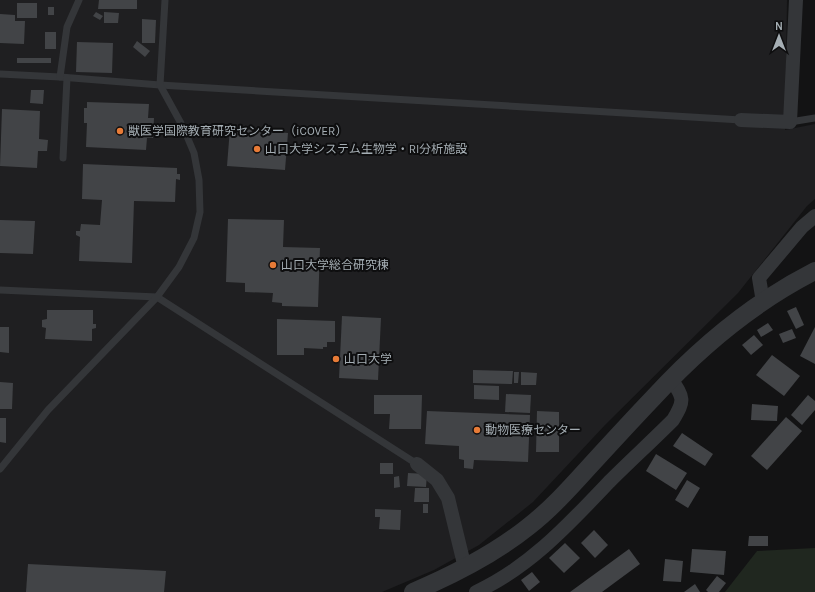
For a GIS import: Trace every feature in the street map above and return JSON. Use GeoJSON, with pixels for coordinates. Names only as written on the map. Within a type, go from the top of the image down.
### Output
{"type":"FeatureCollection","features":[{"type":"Feature","properties":{"kind":"street"},"geometry":{"type":"LineString","coordinates":[[741,120],[790,122],[796,0]]}},
{"type":"Feature","properties":{"kind":"street"},"geometry":{"type":"LineString","coordinates":[[762,302],[759,278],[802,227],[815,216]]}},
{"type":"Feature","properties":{"kind":"street"},"geometry":{"type":"LineString","coordinates":[[412,592],[465,568],[498,549],[528,527],[554,504],[671,379],[697,354],[762,302],[797,280],[815,271]]}},
{"type":"Feature","properties":{"kind":"street"},"geometry":{"type":"LineString","coordinates":[[476,592],[539,552],[673,420],[682,402],[681,394],[671,379]]}},
{"type":"Feature","properties":{"kind":"street"},"geometry":{"type":"LineString","coordinates":[[417,464],[437,480],[448,498],[465,568]]}},
{"type":"Feature","properties":{"kind":"lane"},"geometry":{"type":"LineString","coordinates":[[63,158],[64,78],[67,27],[79,0]]}},
{"type":"Feature","properties":{"kind":"lane"},"geometry":{"type":"LineString","coordinates":[[0,469],[48,410],[157,297],[180,267],[194,238],[200,212],[199,180],[194,153],[183,127],[160,85],[165,0]]}},
{"type":"Feature","properties":{"kind":"lane"},"geometry":{"type":"LineString","coordinates":[[0,74],[741,120]]}},
{"type":"Feature","properties":{"kind":"lane"},"geometry":{"type":"LineString","coordinates":[[790,122],[815,118]]}},
{"type":"Feature","properties":{"kind":"lane"},"geometry":{"type":"LineString","coordinates":[[0,290],[157,297],[417,464]]}},
{"type":"Feature","properties":{"kind":"shaded area","name":"山口大学"},"geometry":{"type":"Polygon","coordinates":[[[0,0],[787,0],[785,130],[815,124],[815,199],[807,206],[738,293],[605,425],[533,502],[479,545],[434,570],[382,592],[0,592],[0,0]]]}},
{"type":"Feature","properties":{"kind":"shaded area"},"geometry":{"type":"Polygon","coordinates":[[[815,548],[815,592],[725,592],[757,551],[815,548]]]}},
{"type":"Feature","properties":{"kind":"building"},"geometry":{"type":"Polygon","coordinates":[[[99,0],[137,0],[137,9],[98,9],[99,0]]]}},
{"type":"Feature","properties":{"kind":"building"},"geometry":{"type":"Polygon","coordinates":[[[17,3],[37,3],[37,18],[17,18],[17,3]]]}},
{"type":"Feature","properties":{"kind":"building"},"geometry":{"type":"Polygon","coordinates":[[[48,7],[54,7],[54,15],[48,15],[48,7]]]}},
{"type":"Feature","properties":{"kind":"building"},"geometry":{"type":"Polygon","coordinates":[[[96,12],[103,16],[100,20],[93,16],[96,12]]]}},
{"type":"Feature","properties":{"kind":"building"},"geometry":{"type":"Polygon","coordinates":[[[104,12],[119,13],[118,23],[104,23],[104,12]]]}},
{"type":"Feature","properties":{"kind":"building"},"geometry":{"type":"Polygon","coordinates":[[[0,14],[15,15],[15,21],[25,21],[24,44],[0,43],[0,14]]]}},
{"type":"Feature","properties":{"kind":"building"},"geometry":{"type":"Polygon","coordinates":[[[142,19],[156,20],[155,43],[142,43],[142,19]]]}},
{"type":"Feature","properties":{"kind":"building"},"geometry":{"type":"Polygon","coordinates":[[[45,32],[56,32],[56,49],[45,49],[45,32]]]}},
{"type":"Feature","properties":{"kind":"building"},"geometry":{"type":"Polygon","coordinates":[[[137,41],[150,51],[145,57],[133,47],[137,41]]]}},
{"type":"Feature","properties":{"kind":"building"},"geometry":{"type":"Polygon","coordinates":[[[77,42],[113,43],[112,73],[76,72],[77,42]]]}},
{"type":"Feature","properties":{"kind":"building"},"geometry":{"type":"Polygon","coordinates":[[[17,58],[51,58],[51,63],[17,63],[17,58]]]}},
{"type":"Feature","properties":{"kind":"building"},"geometry":{"type":"Polygon","coordinates":[[[31,90],[44,90],[43,104],[30,103],[31,90]]]}},
{"type":"Feature","properties":{"kind":"building","name":"獣医学国際教育研究センター（iCOVER）"},"geometry":{"type":"Polygon","coordinates":[[[87,102],[149,104],[148,118],[154,118],[153,138],[147,138],[146,150],[86,147],[87,123],[84,123],[84,108],[87,108],[87,102]]]}},
{"type":"Feature","properties":{"kind":"building"},"geometry":{"type":"Polygon","coordinates":[[[2,109],[40,111],[39,139],[48,140],[47,151],[38,151],[37,168],[0,166],[2,109]]]}},
{"type":"Feature","properties":{"kind":"building","name":"山口大学システム生物学・RI分析施設"},"geometry":{"type":"Polygon","coordinates":[[[230,128],[288,133],[285,170],[227,166],[230,128]]]}},
{"type":"Feature","properties":{"kind":"building"},"geometry":{"type":"Polygon","coordinates":[[[83,164],[177,168],[177,174],[180,174],[180,180],[176,179],[175,202],[134,201],[132,263],[79,261],[80,237],[76,235],[76,231],[80,231],[81,224],[100,225],[102,200],[82,199],[83,164]]]}},
{"type":"Feature","properties":{"kind":"building","name":"山口大学総合研究棟"},"geometry":{"type":"Polygon","coordinates":[[[228,219],[284,220],[283,247],[320,248],[318,307],[282,306],[282,303],[272,302],[273,293],[245,292],[245,283],[226,282],[228,219]]]}},
{"type":"Feature","properties":{"kind":"building"},"geometry":{"type":"Polygon","coordinates":[[[0,220],[35,221],[33,254],[0,253],[0,220]]]}},
{"type":"Feature","properties":{"kind":"building"},"geometry":{"type":"Polygon","coordinates":[[[796,307],[804,325],[796,329],[787,311],[796,307]]]}},
{"type":"Feature","properties":{"kind":"building"},"geometry":{"type":"Polygon","coordinates":[[[47,310],[93,310],[93,324],[96,324],[96,328],[92,329],[92,341],[45,339],[46,328],[42,327],[42,320],[47,319],[47,310]]]}},
{"type":"Feature","properties":{"kind":"building"},"geometry":{"type":"Polygon","coordinates":[[[342,316],[381,318],[378,380],[339,378],[342,316]]]}},
{"type":"Feature","properties":{"kind":"building"},"geometry":{"type":"Polygon","coordinates":[[[277,319],[335,321],[335,342],[327,342],[327,347],[323,347],[323,349],[304,348],[304,355],[277,355],[277,319]]]}},
{"type":"Feature","properties":{"kind":"building"},"geometry":{"type":"Polygon","coordinates":[[[768,323],[773,330],[761,337],[757,330],[768,323]]]}},
{"type":"Feature","properties":{"kind":"building"},"geometry":{"type":"Polygon","coordinates":[[[0,327],[9,327],[9,353],[0,352],[0,327]]]}},
{"type":"Feature","properties":{"kind":"building"},"geometry":{"type":"Polygon","coordinates":[[[815,327],[815,364],[800,356],[815,327]]]}},
{"type":"Feature","properties":{"kind":"building"},"geometry":{"type":"Polygon","coordinates":[[[792,329],[796,338],[783,343],[779,334],[792,329]]]}},
{"type":"Feature","properties":{"kind":"building"},"geometry":{"type":"Polygon","coordinates":[[[754,335],[763,345],[751,355],[742,345],[754,335]]]}},
{"type":"Feature","properties":{"kind":"building"},"geometry":{"type":"Polygon","coordinates":[[[772,355],[800,376],[784,396],[756,375],[772,355]]]}},
{"type":"Feature","properties":{"kind":"building"},"geometry":{"type":"Polygon","coordinates":[[[473,370],[513,371],[512,384],[473,383],[473,370]]]}},
{"type":"Feature","properties":{"kind":"building"},"geometry":{"type":"Polygon","coordinates":[[[514,372],[519,372],[518,383],[514,383],[514,372]]]}},
{"type":"Feature","properties":{"kind":"building"},"geometry":{"type":"Polygon","coordinates":[[[521,372],[537,373],[536,385],[521,385],[521,372]]]}},
{"type":"Feature","properties":{"kind":"building"},"geometry":{"type":"Polygon","coordinates":[[[0,382],[13,383],[12,409],[0,409],[0,382]]]}},
{"type":"Feature","properties":{"kind":"building"},"geometry":{"type":"Polygon","coordinates":[[[474,385],[499,386],[499,400],[474,399],[474,385]]]}},
{"type":"Feature","properties":{"kind":"building"},"geometry":{"type":"Polygon","coordinates":[[[506,394],[531,395],[530,413],[505,412],[506,394]]]}},
{"type":"Feature","properties":{"kind":"building"},"geometry":{"type":"Polygon","coordinates":[[[374,395],[422,395],[421,429],[389,429],[390,414],[374,414],[374,395]]]}},
{"type":"Feature","properties":{"kind":"building"},"geometry":{"type":"Polygon","coordinates":[[[808,395],[815,401],[815,410],[802,425],[791,415],[808,395]]]}},
{"type":"Feature","properties":{"kind":"building"},"geometry":{"type":"Polygon","coordinates":[[[752,404],[778,406],[777,421],[751,420],[752,404]]]}},
{"type":"Feature","properties":{"kind":"building","name":"動物医療センター"},"geometry":{"type":"Polygon","coordinates":[[[427,411],[530,415],[528,462],[474,460],[473,469],[464,468],[464,460],[459,459],[459,446],[425,444],[427,411]]]}},
{"type":"Feature","properties":{"kind":"building"},"geometry":{"type":"Polygon","coordinates":[[[537,411],[559,412],[559,452],[536,452],[537,411]]]}},
{"type":"Feature","properties":{"kind":"building"},"geometry":{"type":"Polygon","coordinates":[[[786,417],[802,431],[767,470],[751,456],[786,417]]]}},
{"type":"Feature","properties":{"kind":"building"},"geometry":{"type":"Polygon","coordinates":[[[0,418],[6,418],[6,443],[0,442],[0,418]]]}},
{"type":"Feature","properties":{"kind":"building"},"geometry":{"type":"Polygon","coordinates":[[[682,433],[713,454],[705,466],[673,446],[682,433]]]}},
{"type":"Feature","properties":{"kind":"building"},"geometry":{"type":"Polygon","coordinates":[[[656,454],[687,473],[676,490],[646,471],[656,454]]]}},
{"type":"Feature","properties":{"kind":"building"},"geometry":{"type":"Polygon","coordinates":[[[380,463],[393,463],[393,474],[380,474],[380,463]]]}},
{"type":"Feature","properties":{"kind":"building"},"geometry":{"type":"Polygon","coordinates":[[[408,473],[427,474],[426,487],[407,486],[408,473]]]}},
{"type":"Feature","properties":{"kind":"building"},"geometry":{"type":"Polygon","coordinates":[[[399,476],[400,487],[394,488],[394,477],[399,476]]]}},
{"type":"Feature","properties":{"kind":"building"},"geometry":{"type":"Polygon","coordinates":[[[687,480],[700,488],[688,508],[675,500],[687,480]]]}},
{"type":"Feature","properties":{"kind":"building"},"geometry":{"type":"Polygon","coordinates":[[[415,488],[429,488],[429,502],[414,502],[415,488]]]}},
{"type":"Feature","properties":{"kind":"building"},"geometry":{"type":"Polygon","coordinates":[[[423,504],[428,504],[428,513],[423,513],[423,504]]]}},
{"type":"Feature","properties":{"kind":"building"},"geometry":{"type":"Polygon","coordinates":[[[375,509],[401,510],[400,530],[379,529],[380,517],[375,517],[375,509]]]}},
{"type":"Feature","properties":{"kind":"building"},"geometry":{"type":"Polygon","coordinates":[[[594,530],[608,545],[595,558],[581,543],[594,530]]]}},
{"type":"Feature","properties":{"kind":"building"},"geometry":{"type":"Polygon","coordinates":[[[749,536],[768,536],[768,546],[748,546],[749,536]]]}},
{"type":"Feature","properties":{"kind":"building"},"geometry":{"type":"Polygon","coordinates":[[[565,543],[580,558],[564,573],[549,558],[565,543]]]}},
{"type":"Feature","properties":{"kind":"building"},"geometry":{"type":"Polygon","coordinates":[[[629,549],[640,564],[602,592],[570,592],[629,549]]]}},
{"type":"Feature","properties":{"kind":"building"},"geometry":{"type":"Polygon","coordinates":[[[692,549],[726,551],[724,575],[690,572],[692,549]]]}},
{"type":"Feature","properties":{"kind":"building"},"geometry":{"type":"Polygon","coordinates":[[[665,559],[683,561],[681,582],[663,581],[665,559]]]}},
{"type":"Feature","properties":{"kind":"building"},"geometry":{"type":"Polygon","coordinates":[[[28,564],[166,571],[164,592],[26,592],[28,564]]]}},
{"type":"Feature","properties":{"kind":"building"},"geometry":{"type":"Polygon","coordinates":[[[532,572],[540,582],[529,591],[521,580],[532,572]]]}},
{"type":"Feature","properties":{"kind":"building"},"geometry":{"type":"Polygon","coordinates":[[[717,576],[726,583],[719,592],[708,592],[706,590],[717,576]]]}},
{"type":"Feature","properties":{"kind":"building"},"geometry":{"type":"Polygon","coordinates":[[[695,584],[700,592],[684,592],[695,584]]]}},
{"type":"Feature","properties":{"kind":"place","name":"獣医学国際教育研究センター（iCOVER）"},"geometry":{"type":"Point","coordinates":[120,131]}},
{"type":"Feature","properties":{"kind":"place","name":"山口大学システム生物学・RI分析施設"},"geometry":{"type":"Point","coordinates":[257,149]}},
{"type":"Feature","properties":{"kind":"place","name":"山口大学総合研究棟"},"geometry":{"type":"Point","coordinates":[273,265]}},
{"type":"Feature","properties":{"kind":"place","name":"山口大学"},"geometry":{"type":"Point","coordinates":[336,359]}},
{"type":"Feature","properties":{"kind":"place","name":"動物医療センター"},"geometry":{"type":"Point","coordinates":[477,430]}}]}
